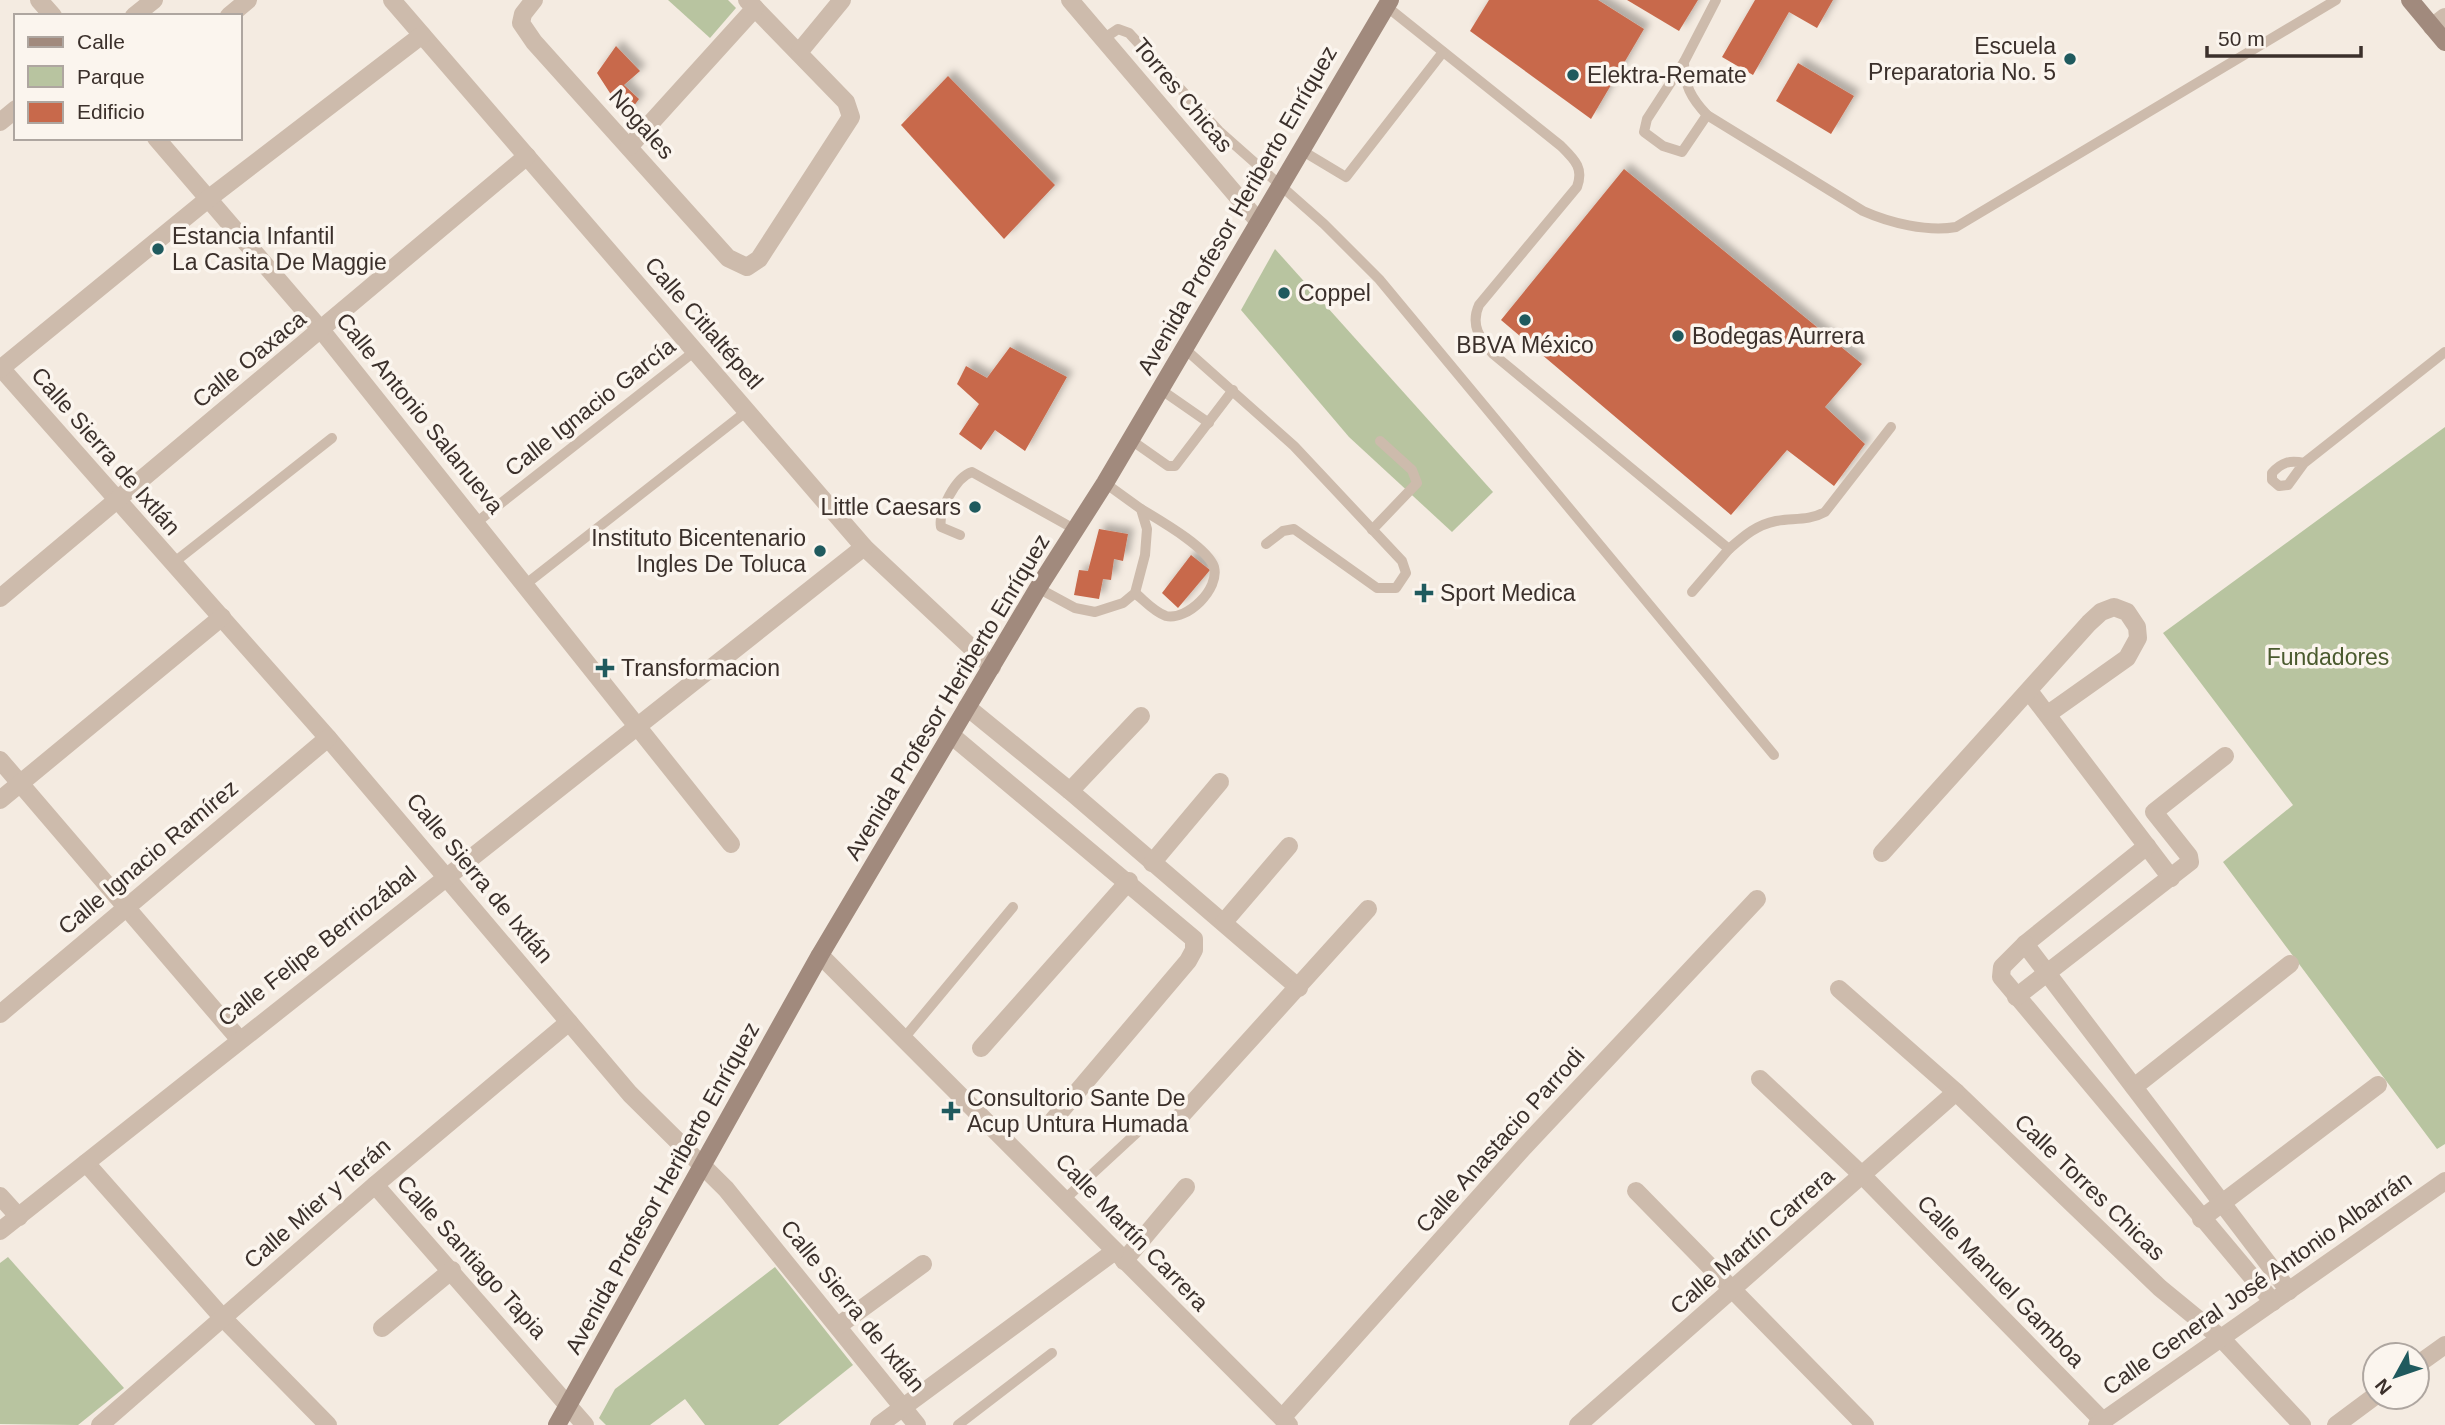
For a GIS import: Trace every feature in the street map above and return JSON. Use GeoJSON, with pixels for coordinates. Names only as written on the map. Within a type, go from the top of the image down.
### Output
{"type":"FeatureCollection","features":[{"type":"Feature","properties":{"kind":"main road"},"geometry":{"type":"LineString","coordinates":[[2410,0],[2438,22],[2445,42]]}},
{"type":"Feature","properties":{"kind":"main road","name":"Avenida Profesor Heriberto Enríquez"},"geometry":{"type":"LineString","coordinates":[[557,1425],[820,955],[1038,588],[1131,440],[1388,3]]}},
{"type":"Feature","properties":{"kind":"street"},"geometry":{"type":"LineString","coordinates":[[39,0],[51,14]]}},
{"type":"Feature","properties":{"kind":"street"},"geometry":{"type":"LineString","coordinates":[[137,14],[155,0]]}},
{"type":"Feature","properties":{"kind":"street"},"geometry":{"type":"LineString","coordinates":[[231,14],[248,0]]}},
{"type":"Feature","properties":{"kind":"street","name":"Calle Citlaltépetl"},"geometry":{"type":"LineString","coordinates":[[392,0],[864,547],[992,667]]}},
{"type":"Feature","properties":{"kind":"street","name":"Nogales"},"geometry":{"type":"LineString","coordinates":[[534,0],[523,14],[523,27],[728,258],[741,266],[752,265],[851,117],[846,102],[800,51]]}},
{"type":"Feature","properties":{"kind":"street"},"geometry":{"type":"LineString","coordinates":[[629,147],[751,4],[800,51],[842,0]]}},
{"type":"Feature","properties":{"kind":"street","name":"Torres Chicas"},"geometry":{"type":"LineString","coordinates":[[1070,0],[1259,222]]}},
{"type":"Feature","properties":{"kind":"street"},"geometry":{"type":"LineString","coordinates":[[0,368],[208,199],[422,35]]}},
{"type":"Feature","properties":{"kind":"street"},"geometry":{"type":"LineString","coordinates":[[0,122],[14,111]]}},
{"type":"Feature","properties":{"kind":"street","name":"Calle Antonio Salanueva"},"geometry":{"type":"LineString","coordinates":[[158,140],[322,331],[477,522],[731,844]]}},
{"type":"Feature","properties":{"kind":"street","name":"Calle Oaxaca"},"geometry":{"type":"LineString","coordinates":[[0,598],[117,498],[322,331],[527,156]]}},
{"type":"Feature","properties":{"kind":"street","name":"Calle Sierra de Ixtlán"},"geometry":{"type":"LineString","coordinates":[[0,368],[328,738],[630,1094],[702,1165],[753,1221],[917,1425]]}},
{"type":"Feature","properties":{"kind":"street","name":"Calle Felipe Berriozábal"},"geometry":{"type":"LineString","coordinates":[[0,1231],[239,1039],[864,547]]}},
{"type":"Feature","properties":{"kind":"street"},"geometry":{"type":"LineString","coordinates":[[1882,853],[2101,612],[2114,607],[2131,618],[2137,627],[2134,650],[2117,667],[2048,714]]}},
{"type":"Feature","properties":{"kind":"street"},"geometry":{"type":"LineString","coordinates":[[0,800],[222,617]]}},
{"type":"Feature","properties":{"kind":"street"},"geometry":{"type":"LineString","coordinates":[[2029,691],[2171,878]]}},
{"type":"Feature","properties":{"kind":"street"},"geometry":{"type":"LineString","coordinates":[[967,707],[1070,790],[1299,988]]}},
{"type":"Feature","properties":{"kind":"street"},"geometry":{"type":"LineString","coordinates":[[1070,790],[1141,716]]}},
{"type":"Feature","properties":{"kind":"street"},"geometry":{"type":"LineString","coordinates":[[951,735],[1129,881],[1194,939],[1194,950],[1188,961],[1049,1125]]}},
{"type":"Feature","properties":{"kind":"street","name":"Calle Ignacio Ramírez"},"geometry":{"type":"LineString","coordinates":[[0,1014],[328,738]]}},
{"type":"Feature","properties":{"kind":"street"},"geometry":{"type":"LineString","coordinates":[[2135,830],[2225,756]]}},
{"type":"Feature","properties":{"kind":"street"},"geometry":{"type":"LineString","coordinates":[[0,760],[239,1039]]}},
{"type":"Feature","properties":{"kind":"street"},"geometry":{"type":"LineString","coordinates":[[1152,863],[1220,782]]}},
{"type":"Feature","properties":{"kind":"street"},"geometry":{"type":"LineString","coordinates":[[2016,997],[2046,971],[2171,878],[2190,859],[2154,812]]}},
{"type":"Feature","properties":{"kind":"street"},"geometry":{"type":"LineString","coordinates":[[1224,922],[1289,846]]}},
{"type":"Feature","properties":{"kind":"street"},"geometry":{"type":"LineString","coordinates":[[2147,846],[2025,944],[2006,961],[2001,971],[2004,981],[2016,997],[2273,1302]]}},
{"type":"Feature","properties":{"kind":"street"},"geometry":{"type":"LineString","coordinates":[[981,1048],[1129,881]]}},
{"type":"Feature","properties":{"kind":"street","name":"Calle Anastacio Parrodi"},"geometry":{"type":"LineString","coordinates":[[1286,1421],[1524,1147],[1757,900]]}},
{"type":"Feature","properties":{"kind":"street"},"geometry":{"type":"LineString","coordinates":[[1180,1116],[1368,909]]}},
{"type":"Feature","properties":{"kind":"street"},"geometry":{"type":"LineString","coordinates":[[2025,944],[2289,1291]]}},
{"type":"Feature","properties":{"kind":"street","name":"Calle Martín Carrera"},"geometry":{"type":"LineString","coordinates":[[820,955],[905,1037],[1119,1256],[1286,1421]]}},
{"type":"Feature","properties":{"kind":"street"},"geometry":{"type":"LineString","coordinates":[[2134,1087],[2290,964]]}},
{"type":"Feature","properties":{"kind":"street","name":"Calle Torres Chicas"},"geometry":{"type":"LineString","coordinates":[[1839,989],[1956,1092],[2160,1289],[2221,1338],[2302,1425]]}},
{"type":"Feature","properties":{"kind":"street","name":"Calle Mier y Terán"},"geometry":{"type":"LineString","coordinates":[[100,1425],[375,1185],[569,1021]]}},
{"type":"Feature","properties":{"kind":"street","name":"Calle Manuel Gamboa"},"geometry":{"type":"LineString","coordinates":[[1760,1079],[1863,1176],[2100,1423]]}},
{"type":"Feature","properties":{"kind":"street"},"geometry":{"type":"LineString","coordinates":[[2201,1219],[2378,1085]]}},
{"type":"Feature","properties":{"kind":"street","name":"Calle Martín Carrera"},"geometry":{"type":"LineString","coordinates":[[1578,1425],[1956,1092]]}},
{"type":"Feature","properties":{"kind":"street"},"geometry":{"type":"LineString","coordinates":[[86,1163],[222,1317],[328,1425]]}},
{"type":"Feature","properties":{"kind":"street","name":"Calle General José Antonio Albarrán"},"geometry":{"type":"LineString","coordinates":[[2100,1423],[2445,1181]]}},
{"type":"Feature","properties":{"kind":"street","name":"Calle Santiago Tapia"},"geometry":{"type":"LineString","coordinates":[[375,1185],[585,1425]]}},
{"type":"Feature","properties":{"kind":"street"},"geometry":{"type":"LineString","coordinates":[[879,1425],[1119,1256],[1186,1187]]}},
{"type":"Feature","properties":{"kind":"street"},"geometry":{"type":"LineString","coordinates":[[1636,1191],[1731,1291],[1866,1425]]}},
{"type":"Feature","properties":{"kind":"street"},"geometry":{"type":"LineString","coordinates":[[0,1196],[19,1217]]}},
{"type":"Feature","properties":{"kind":"street"},"geometry":{"type":"LineString","coordinates":[[838,1326],[923,1264]]}},
{"type":"Feature","properties":{"kind":"street"},"geometry":{"type":"LineString","coordinates":[[383,1328],[452,1270]]}},
{"type":"Feature","properties":{"kind":"street"},"geometry":{"type":"LineString","coordinates":[[2336,1425],[2361,1406]]}},
{"type":"Feature","properties":{"kind":"lane"},"geometry":{"type":"LineString","coordinates":[[1707,116],[1682,152],[1663,146],[1644,132],[1647,119],[1684,62],[1716,0]]}},
{"type":"Feature","properties":{"kind":"lane"},"geometry":{"type":"LineString","coordinates":[[1684,62],[1685,84],[1707,116],[1883,220],[1944,229],[1956,227],[2336,0]]}},
{"type":"Feature","properties":{"kind":"lane"},"geometry":{"type":"LineString","coordinates":[[1388,3],[1443,52],[1561,146],[1579,166],[1582,175],[1577,187],[1479,305],[1475,327],[1481,341],[1503,363],[1729,549]]}},
{"type":"Feature","properties":{"kind":"lane"},"geometry":{"type":"LineString","coordinates":[[1103,39],[1118,29],[1129,33],[1219,131],[1379,279],[1774,755]]}},
{"type":"Feature","properties":{"kind":"lane"},"geometry":{"type":"LineString","coordinates":[[1301,150],[1346,177],[1443,52]]}},
{"type":"Feature","properties":{"kind":"lane"},"geometry":{"type":"LineString","coordinates":[[1185,349],[1305,457],[1402,561],[1406,573],[1396,588],[1377,588],[1294,529],[1283,531],[1266,544]]}},
{"type":"Feature","properties":{"kind":"lane","name":"Calle Ignacio García"},"geometry":{"type":"LineString","coordinates":[[477,522],[695,351]]}},
{"type":"Feature","properties":{"kind":"lane"},"geometry":{"type":"LineString","coordinates":[[2304,463],[2445,352]]}},
{"type":"Feature","properties":{"kind":"lane"},"geometry":{"type":"LineString","coordinates":[[1160,389],[1209,423]]}},
{"type":"Feature","properties":{"kind":"lane"},"geometry":{"type":"LineString","coordinates":[[1131,440],[1170,467],[1179,464],[1233,390]]}},
{"type":"Feature","properties":{"kind":"lane"},"geometry":{"type":"LineString","coordinates":[[526,584],[747,411]]}},
{"type":"Feature","properties":{"kind":"lane"},"geometry":{"type":"LineString","coordinates":[[1692,592],[1729,549],[1759,527],[1776,521],[1809,519],[1825,512],[1891,427]]}},
{"type":"Feature","properties":{"kind":"lane"},"geometry":{"type":"LineString","coordinates":[[172,564],[332,438]]}},
{"type":"Feature","properties":{"kind":"lane"},"geometry":{"type":"LineString","coordinates":[[1372,530],[1417,483],[1412,470],[1380,441]]}},
{"type":"Feature","properties":{"kind":"lane"},"geometry":{"type":"LineString","coordinates":[[960,535],[941,527],[940,519],[957,484],[972,472],[1076,530]]}},
{"type":"Feature","properties":{"kind":"lane"},"geometry":{"type":"LineString","coordinates":[[1105,483],[1194,546],[1213,565],[1211,588],[1196,605],[1180,615],[1168,617],[1156,611],[1135,593]]}},
{"type":"Feature","properties":{"kind":"lane"},"geometry":{"type":"LineString","coordinates":[[1038,588],[1075,608],[1095,612],[1123,603],[1135,593],[1147,542],[1141,509]]}},
{"type":"Feature","properties":{"kind":"lane"},"geometry":{"type":"LineString","coordinates":[[905,1037],[1013,907]]}},
{"type":"Feature","properties":{"kind":"lane"},"geometry":{"type":"LineString","coordinates":[[1065,1199],[1143,1127]]}},
{"type":"Feature","properties":{"kind":"lane"},"geometry":{"type":"LineString","coordinates":[[958,1425],[1052,1353]]}},
{"type":"Feature","properties":{"kind":"green space"},"geometry":{"type":"Polygon","coordinates":[[[668,0],[728,0],[736,8],[710,38],[668,0]]]}},
{"type":"Feature","properties":{"kind":"green space"},"geometry":{"type":"Polygon","coordinates":[[[1275,249],[1493,492],[1452,532],[1349,437],[1241,310],[1275,249]]]}},
{"type":"Feature","properties":{"kind":"green space","name":"Fundadores"},"geometry":{"type":"Polygon","coordinates":[[[2445,427],[2445,1144],[2437,1149],[2223,862],[2293,805],[2163,633],[2445,427]]]}},
{"type":"Feature","properties":{"kind":"green space"},"geometry":{"type":"Polygon","coordinates":[[[8,1257],[124,1388],[78,1425],[0,1424],[0,1263],[8,1257]]]}},
{"type":"Feature","properties":{"kind":"green space"},"geometry":{"type":"Polygon","coordinates":[[[775,1267],[853,1365],[778,1425],[705,1425],[685,1399],[650,1425],[606,1425],[599,1418],[615,1389],[775,1267]]]}},
{"type":"Feature","properties":{"kind":"building","name":"Elektra-Remate"},"geometry":{"type":"Polygon","coordinates":[[[1489,0],[1598,0],[1644,29],[1591,119],[1470,31],[1489,0]]]}},
{"type":"Feature","properties":{"kind":"building"},"geometry":{"type":"Polygon","coordinates":[[[1627,0],[1698,0],[1679,31],[1627,0]]]}},
{"type":"Feature","properties":{"kind":"building"},"geometry":{"type":"Polygon","coordinates":[[[1755,0],[1833,0],[1817,28],[1789,12],[1753,75],[1722,57],[1755,0]]]}},
{"type":"Feature","properties":{"kind":"building"},"geometry":{"type":"Polygon","coordinates":[[[616,46],[640,71],[624,85],[639,99],[628,114],[619,107],[597,73],[616,46]]]}},
{"type":"Feature","properties":{"kind":"building"},"geometry":{"type":"Polygon","coordinates":[[[1798,63],[1854,96],[1831,134],[1776,101],[1798,63]]]}},
{"type":"Feature","properties":{"kind":"building"},"geometry":{"type":"Polygon","coordinates":[[[948,76],[1055,185],[1004,239],[901,125],[948,76]]]}},
{"type":"Feature","properties":{"kind":"building"},"geometry":{"type":"Polygon","coordinates":[[[1624,169],[1862,364],[1825,407],[1865,444],[1834,486],[1787,450],[1731,515],[1501,320],[1624,169]]]}},
{"type":"Feature","properties":{"kind":"building"},"geometry":{"type":"Polygon","coordinates":[[[1010,347],[1067,377],[1025,451],[995,430],[981,450],[959,434],[979,404],[957,384],[966,366],[987,378],[1010,347]]]}},
{"type":"Feature","properties":{"kind":"building"},"geometry":{"type":"Polygon","coordinates":[[[1099,529],[1128,534],[1123,561],[1114,559],[1111,580],[1103,579],[1099,599],[1074,595],[1079,570],[1088,571],[1099,529]]]}},
{"type":"Feature","properties":{"kind":"building"},"geometry":{"type":"Polygon","coordinates":[[[1191,555],[1210,570],[1178,608],[1162,593],[1191,555]]]}},
{"type":"Feature","properties":{"kind":"place","name":"Escuela Preparatoria No. 5"},"geometry":{"type":"Point","coordinates":[2070,59]}},
{"type":"Feature","properties":{"kind":"place","name":"Elektra-Remate"},"geometry":{"type":"Point","coordinates":[1573,75]}},
{"type":"Feature","properties":{"kind":"place","name":"Estancia Infantil La Casita De Maggie"},"geometry":{"type":"Point","coordinates":[158,249]}},
{"type":"Feature","properties":{"kind":"place","name":"Coppel"},"geometry":{"type":"Point","coordinates":[1284,293]}},
{"type":"Feature","properties":{"kind":"place","name":"BBVA México"},"geometry":{"type":"Point","coordinates":[1525,320]}},
{"type":"Feature","properties":{"kind":"place","name":"Bodegas Aurrera"},"geometry":{"type":"Point","coordinates":[1678,336]}},
{"type":"Feature","properties":{"kind":"place","name":"Little Caesars"},"geometry":{"type":"Point","coordinates":[975,507]}},
{"type":"Feature","properties":{"kind":"place","name":"Instituto Bicentenario Ingles De Toluca"},"geometry":{"type":"Point","coordinates":[820,551]}},
{"type":"Feature","properties":{"kind":"place","name":"Sport Medica"},"geometry":{"type":"Point","coordinates":[1424,593]}},
{"type":"Feature","properties":{"kind":"place","name":"Transformacion"},"geometry":{"type":"Point","coordinates":[605,668]}},
{"type":"Feature","properties":{"kind":"place","name":"Consultorio Sante De Acup Untura Humada"},"geometry":{"type":"Point","coordinates":[951,1111]}}]}
